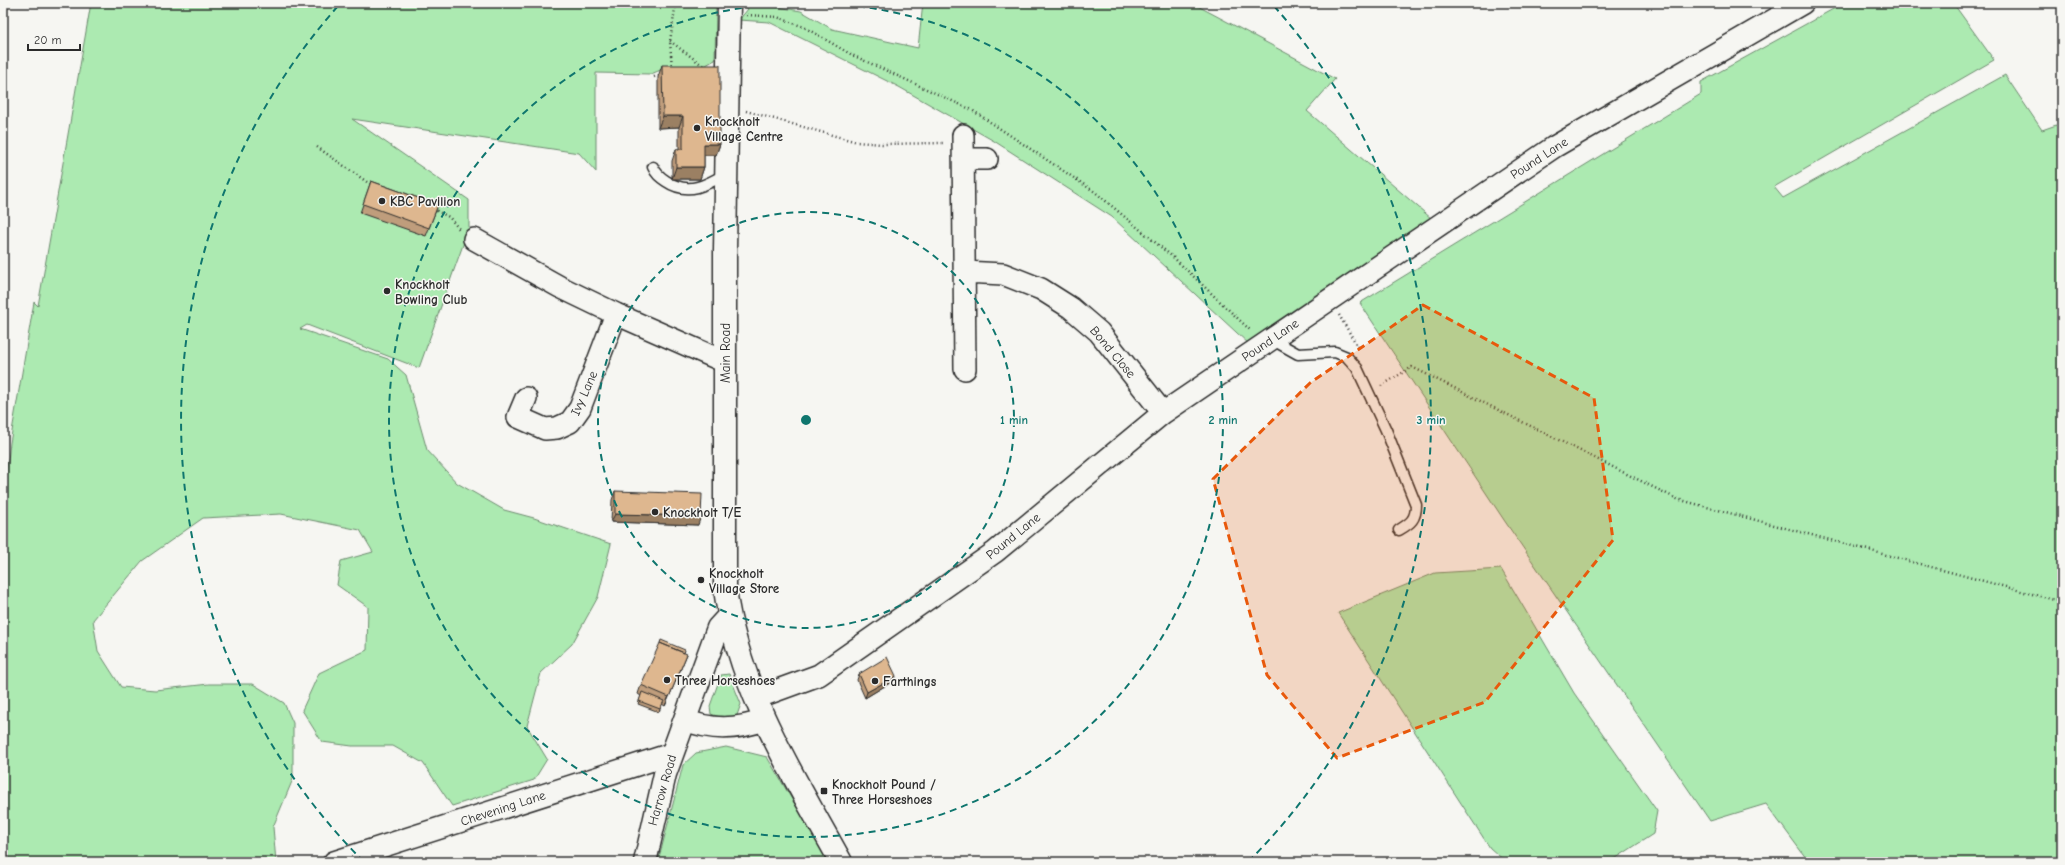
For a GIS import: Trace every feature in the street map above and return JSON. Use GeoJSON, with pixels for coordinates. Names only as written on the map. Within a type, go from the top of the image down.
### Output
{"type":"FeatureCollection","features":[{"type":"Feature","properties":{"kind":"street","name":"Pound Lane"},"geometry":{"type":"LineString","coordinates":[[756,698],[820,675],[995,552],[1163,413],[1554,147],[1803,3]]}},
{"type":"Feature","properties":{"kind":"street","name":"Main Road"},"geometry":{"type":"LineString","coordinates":[[729,9],[725,362],[725,589],[729,616],[736,645],[764,720],[841,862]]}},
{"type":"Feature","properties":{"kind":"street"},"geometry":{"type":"LineString","coordinates":[[963,145],[987,159]]}},
{"type":"Feature","properties":{"kind":"street"},"geometry":{"type":"LineString","coordinates":[[961,359],[965,272],[963,145]]}},
{"type":"Feature","properties":{"kind":"street"},"geometry":{"type":"LineString","coordinates":[[474,239],[560,287],[616,314],[725,362]]}},
{"type":"Feature","properties":{"kind":"street","name":"Bond Close"},"geometry":{"type":"LineString","coordinates":[[965,272],[1003,274],[1041,290],[1072,308],[1099,332],[1163,413]]}},
{"type":"Feature","properties":{"kind":"street","name":"Ivy Lane"},"geometry":{"type":"LineString","coordinates":[[526,398],[518,417],[544,429],[557,428],[570,422],[580,408],[616,314]]}},
{"type":"Feature","properties":{"kind":"street","name":"Harrow Road"},"geometry":{"type":"LineString","coordinates":[[645,862],[658,801],[672,754],[718,628],[729,616]]}},
{"type":"Feature","properties":{"kind":"street"},"geometry":{"type":"LineString","coordinates":[[685,720],[704,727],[728,728],[741,727],[764,720]]}},
{"type":"Feature","properties":{"kind":"street","name":"Chevening Lane"},"geometry":{"type":"LineString","coordinates":[[334,862],[672,754]]}},
{"type":"Feature","properties":{"kind":"lane"},"geometry":{"type":"LineString","coordinates":[[653,167],[656,174],[671,184],[681,188],[695,189],[710,183],[727,173]]}},
{"type":"Feature","properties":{"kind":"lane"},"geometry":{"type":"LineString","coordinates":[[1267,342],[1298,354],[1335,352],[1347,357],[1357,368],[1386,430],[1416,505],[1416,515],[1411,523],[1399,530]]}},
{"type":"Feature","properties":{"kind":"path"},"geometry":{"type":"LineString","coordinates":[[673,74],[670,41],[676,3]]}},
{"type":"Feature","properties":{"kind":"path"},"geometry":{"type":"LineString","coordinates":[[729,9],[777,17],[804,27],[852,55],[972,110],[1095,192],[1174,258],[1249,329],[1267,342]]}},
{"type":"Feature","properties":{"kind":"path"},"geometry":{"type":"LineString","coordinates":[[670,41],[713,73],[728,73]]}},
{"type":"Feature","properties":{"kind":"path"},"geometry":{"type":"LineString","coordinates":[[654,77],[666,74]]}},
{"type":"Feature","properties":{"kind":"path"},"geometry":{"type":"LineString","coordinates":[[728,111],[758,114],[857,142],[882,144],[963,145]]}},
{"type":"Feature","properties":{"kind":"path"},"geometry":{"type":"LineString","coordinates":[[317,147],[367,182],[374,184]]}},
{"type":"Feature","properties":{"kind":"path"},"geometry":{"type":"LineString","coordinates":[[428,207],[449,217],[462,232],[474,239]]}},
{"type":"Feature","properties":{"kind":"path"},"geometry":{"type":"LineString","coordinates":[[1330,299],[1361,353]]}},
{"type":"Feature","properties":{"kind":"path"},"geometry":{"type":"LineString","coordinates":[[1377,380],[1381,386],[1412,367],[1677,499],[2062,602]]}},
{"type":"Feature","properties":{"kind":"highlighted area"},"geometry":{"type":"Polygon","coordinates":[[[1423,305],[1594,398],[1613,540],[1485,702],[1337,758],[1267,675],[1213,479],[1310,383],[1423,305]]]}},
{"type":"Feature","properties":{"kind":"green space"},"geometry":{"type":"Polygon","coordinates":[[[91,3],[716,3],[715,60],[704,66],[663,69],[651,74],[596,73],[596,172],[579,153],[352,119],[469,200],[469,228],[419,368],[307,325],[300,329],[388,359],[406,375],[427,450],[457,483],[504,510],[534,518],[611,544],[598,597],[572,644],[541,673],[527,726],[547,759],[534,780],[452,806],[423,763],[393,746],[352,746],[322,742],[302,710],[319,673],[367,650],[368,607],[337,585],[341,561],[373,552],[360,530],[281,514],[203,518],[142,561],[93,620],[98,651],[121,687],[155,690],[209,684],[253,684],[284,703],[293,723],[293,779],[273,827],[276,862],[3,862],[3,503],[10,443],[34,302],[38,306],[91,3]]]}},
{"type":"Feature","properties":{"kind":"green space"},"geometry":{"type":"Polygon","coordinates":[[[743,3],[755,3],[801,11],[832,29],[918,48],[923,3],[1192,3],[1335,79],[1307,111],[1432,219],[1250,345],[1112,217],[994,141],[899,87],[769,22],[739,20],[748,9],[743,3]]]}},
{"type":"Feature","properties":{"kind":"green space"},"geometry":{"type":"Polygon","coordinates":[[[1844,3],[1953,3],[1994,60],[1774,187],[1783,198],[2005,75],[2042,130],[2062,123],[2062,862],[1809,862],[1766,804],[1710,821],[1504,520],[1360,303],[1701,94],[1701,82],[1844,3]]]}},
{"type":"Feature","properties":{"kind":"green space"},"geometry":{"type":"Polygon","coordinates":[[[1501,569],[1574,693],[1657,811],[1653,834],[1610,862],[1506,862],[1490,848],[1338,613],[1435,573],[1501,569]]]}},
{"type":"Feature","properties":{"kind":"green space"},"geometry":{"type":"Polygon","coordinates":[[[729,674],[741,704],[736,718],[728,720],[711,714],[710,706],[721,675],[729,674]]]}},
{"type":"Feature","properties":{"kind":"green space"},"geometry":{"type":"Polygon","coordinates":[[[726,747],[767,757],[829,862],[658,862],[683,765],[696,753],[726,747]]]}},
{"type":"Feature","properties":{"kind":"building","name":"Knockholt Village Centre"},"geometry":{"type":"Polygon","coordinates":[[[662,65],[720,65],[720,144],[704,144],[704,167],[676,167],[676,149],[683,149],[683,116],[663,116],[662,65]]]}},
{"type":"Feature","properties":{"kind":"building","name":"KBC Pavilion"},"geometry":{"type":"Polygon","coordinates":[[[371,181],[438,205],[429,228],[363,204],[371,181]]]}},
{"type":"Feature","properties":{"kind":"building"},"geometry":{"type":"Polygon","coordinates":[[[615,491],[702,494],[701,516],[615,514],[615,491]]]}},
{"type":"Feature","properties":{"kind":"building"},"geometry":{"type":"Polygon","coordinates":[[[661,640],[685,650],[684,653],[660,643],[661,640]]]}},
{"type":"Feature","properties":{"kind":"building"},"geometry":{"type":"Polygon","coordinates":[[[660,643],[687,654],[669,697],[641,685],[660,643]]]}},
{"type":"Feature","properties":{"kind":"building","name":"Farthings"},"geometry":{"type":"Polygon","coordinates":[[[887,657],[896,676],[867,692],[859,674],[887,657]]]}},
{"type":"Feature","properties":{"kind":"building"},"geometry":{"type":"Polygon","coordinates":[[[642,692],[664,701],[660,709],[639,701],[642,692]]]}},
{"type":"Feature","properties":{"kind":"place","name":"Knockholt Village Centre"},"geometry":{"type":"Point","coordinates":[697,128]}},
{"type":"Feature","properties":{"kind":"place","name":"KBC Pavilion"},"geometry":{"type":"Point","coordinates":[382,201]}},
{"type":"Feature","properties":{"kind":"place","name":"Knockholt Bowling Club"},"geometry":{"type":"Point","coordinates":[387,291]}},
{"type":"Feature","properties":{"kind":"place","name":"Knockholt T/E"},"geometry":{"type":"Point","coordinates":[655,512]}},
{"type":"Feature","properties":{"kind":"place","name":"Knockholt Village Store"},"geometry":{"type":"Point","coordinates":[701,580]}},
{"type":"Feature","properties":{"kind":"place","name":"Three Horseshoes"},"geometry":{"type":"Point","coordinates":[667,680]}},
{"type":"Feature","properties":{"kind":"place","name":"Farthings"},"geometry":{"type":"Point","coordinates":[875,681]}},
{"type":"Feature","properties":{"kind":"place","name":"Knockholt Pound / Three Horseshoes"},"geometry":{"type":"Point","coordinates":[824,791]}}]}
